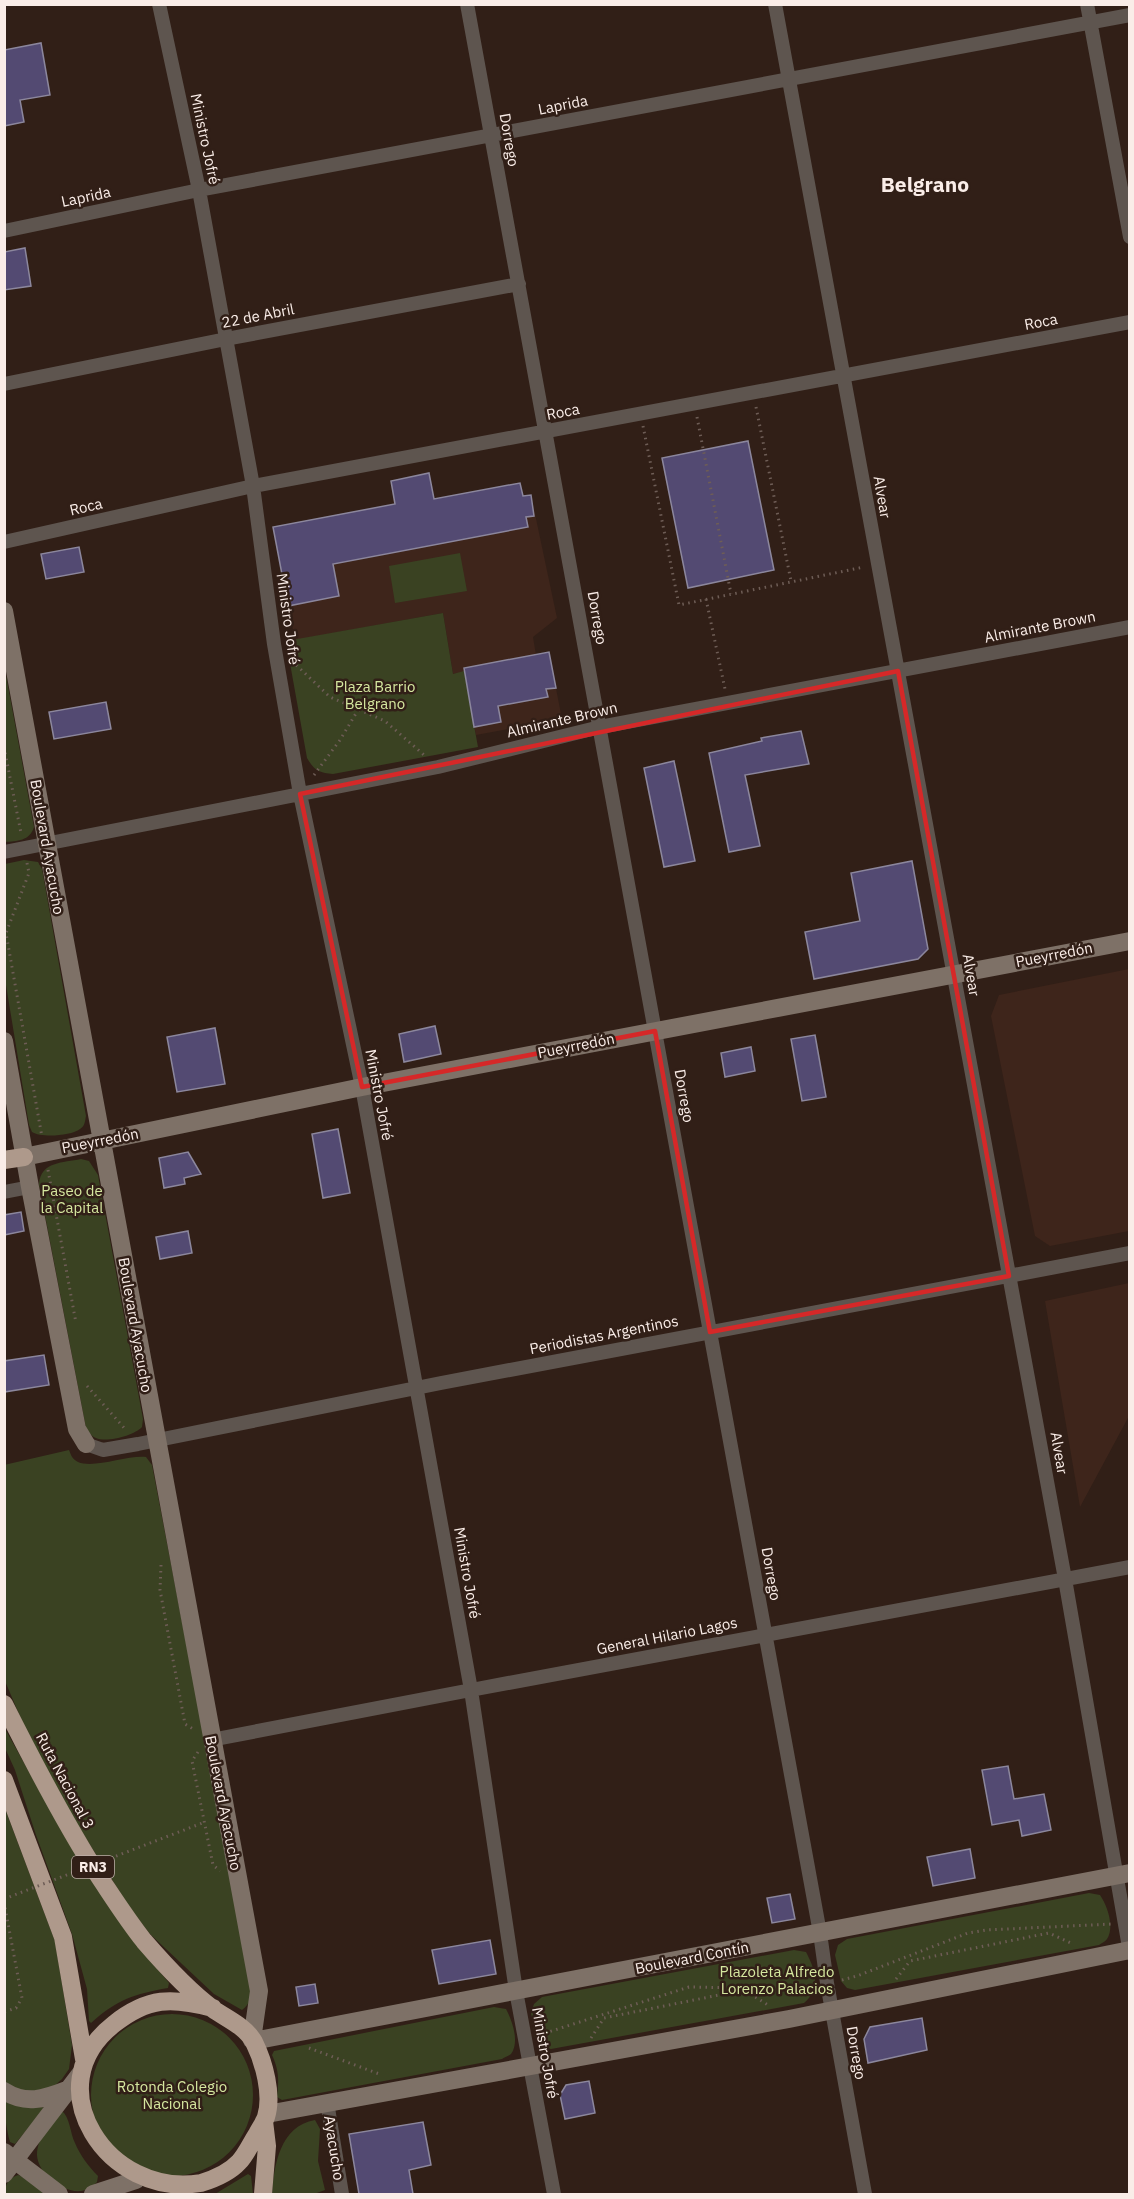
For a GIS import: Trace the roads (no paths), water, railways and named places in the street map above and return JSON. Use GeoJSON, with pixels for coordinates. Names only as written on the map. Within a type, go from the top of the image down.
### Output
{"type":"FeatureCollection","features":[{"type":"Feature","properties":{"kind":"highway"},"geometry":{"type":"LineString","coordinates":[[4,1160],[24,1157]]}},
{"type":"Feature","properties":{"kind":"highway","name":"Ruta Nacional 3"},"geometry":{"type":"LineString","coordinates":[[4,1704],[70,1832],[126,1917],[170,1968],[213,2008],[229,2018],[253,2040]]}},
{"type":"Feature","properties":{"kind":"highway"},"geometry":{"type":"LineString","coordinates":[[4,1780],[63,1936],[82,2066],[80,2092],[82,2112],[92,2140],[111,2164],[148,2186],[190,2187],[216,2178],[239,2162],[266,2117]]}},
{"type":"Feature","properties":{"kind":"highway","name":"Ruta Nacional 3"},"geometry":{"type":"LineString","coordinates":[[82,2066],[106,2030],[129,2012],[156,2002],[176,2001],[213,2008]]}},
{"type":"Feature","properties":{"kind":"highway","name":"RN3"},"geometry":{"type":"LineString","coordinates":[[253,2040],[261,2057],[267,2082],[267,2146],[263,2194]]}},
{"type":"Feature","properties":{"kind":"main road","name":"Boulevard Ayacucho"},"geometry":{"type":"LineString","coordinates":[[4,611],[102,1142],[147,1442],[211,1740],[258,1991],[253,2040]]}},
{"type":"Feature","properties":{"kind":"main road","name":"Pueyrredón"},"geometry":{"type":"LineString","coordinates":[[24,1157],[362,1087],[1130,941]]}},
{"type":"Feature","properties":{"kind":"main road"},"geometry":{"type":"LineString","coordinates":[[4,1041],[77,1429],[86,1444]]}},
{"type":"Feature","properties":{"kind":"main road","name":"Boulevard Contín"},"geometry":{"type":"LineString","coordinates":[[253,2040],[1123,1874]]}},
{"type":"Feature","properties":{"kind":"main road"},"geometry":{"type":"LineString","coordinates":[[266,2117],[327,2102],[789,2019],[1129,1951]]}},
{"type":"Feature","properties":{"kind":"main road"},"geometry":{"type":"LineString","coordinates":[[59,2194],[8,2162],[67,2091],[82,2066]]}},
{"type":"Feature","properties":{"kind":"main road"},"geometry":{"type":"LineString","coordinates":[[4,2091],[29,2101],[67,2091]]}},
{"type":"Feature","properties":{"kind":"main road"},"geometry":{"type":"LineString","coordinates":[[93,2194],[148,2186]]}},
{"type":"Feature","properties":{"kind":"street","name":"Ministro Jofré"},"geometry":{"type":"LineString","coordinates":[[159,4],[199,190],[253,486],[273,644],[300,794],[362,1087],[471,1690],[516,1991],[554,2194]]}},
{"type":"Feature","properties":{"kind":"street","name":"Dorrego"},"geometry":{"type":"LineString","coordinates":[[467,4],[820,1933],[865,2194]]}},
{"type":"Feature","properties":{"kind":"street","name":"Alvear"},"geometry":{"type":"LineString","coordinates":[[775,4],[1065,1579],[1123,1874],[1129,1951]]}},
{"type":"Feature","properties":{"kind":"street"},"geometry":{"type":"LineString","coordinates":[[1087,4],[1130,237]]}},
{"type":"Feature","properties":{"kind":"street","name":"Laprida"},"geometry":{"type":"LineString","coordinates":[[4,231],[199,190],[1130,15]]}},
{"type":"Feature","properties":{"kind":"street","name":"22 de Abril"},"geometry":{"type":"LineString","coordinates":[[4,384],[226,339],[519,284]]}},
{"type":"Feature","properties":{"kind":"street","name":"Roca"},"geometry":{"type":"LineString","coordinates":[[4,542],[253,486],[1130,322]]}},
{"type":"Feature","properties":{"kind":"street","name":"Almirante Brown"},"geometry":{"type":"LineString","coordinates":[[4,852],[438,767],[600,727],[1130,627]]}},
{"type":"Feature","properties":{"kind":"street"},"geometry":{"type":"LineString","coordinates":[[4,1192],[30,1187]]}},
{"type":"Feature","properties":{"kind":"street","name":"Periodistas Argentinos"},"geometry":{"type":"LineString","coordinates":[[86,1444],[103,1450],[147,1442],[416,1387],[1130,1253]]}},
{"type":"Feature","properties":{"kind":"street","name":"General Hilario Lagos"},"geometry":{"type":"LineString","coordinates":[[211,1740],[1130,1567]]}},
{"type":"Feature","properties":{"kind":"street","name":"Ayacucho"},"geometry":{"type":"LineString","coordinates":[[327,2102],[342,2194]]}},
{"type":"Feature","properties":{"kind":"district","name":"Belgrano"},"geometry":{"type":"Point","coordinates":[925,185]}},
{"type":"Feature","properties":{"kind":"park label","name":"Plaza Barrio Belgrano"},"geometry":{"type":"Point","coordinates":[375,696]}},
{"type":"Feature","properties":{"kind":"park label","name":"Paseo de la Capital"},"geometry":{"type":"Point","coordinates":[72,1200]}},
{"type":"Feature","properties":{"kind":"park label","name":"Plazoleta Alfredo Lorenzo Palacios"},"geometry":{"type":"Point","coordinates":[777,1980]}},
{"type":"Feature","properties":{"kind":"park label","name":"Rotonda Colegio Nacional"},"geometry":{"type":"Point","coordinates":[172,2096]}}]}
